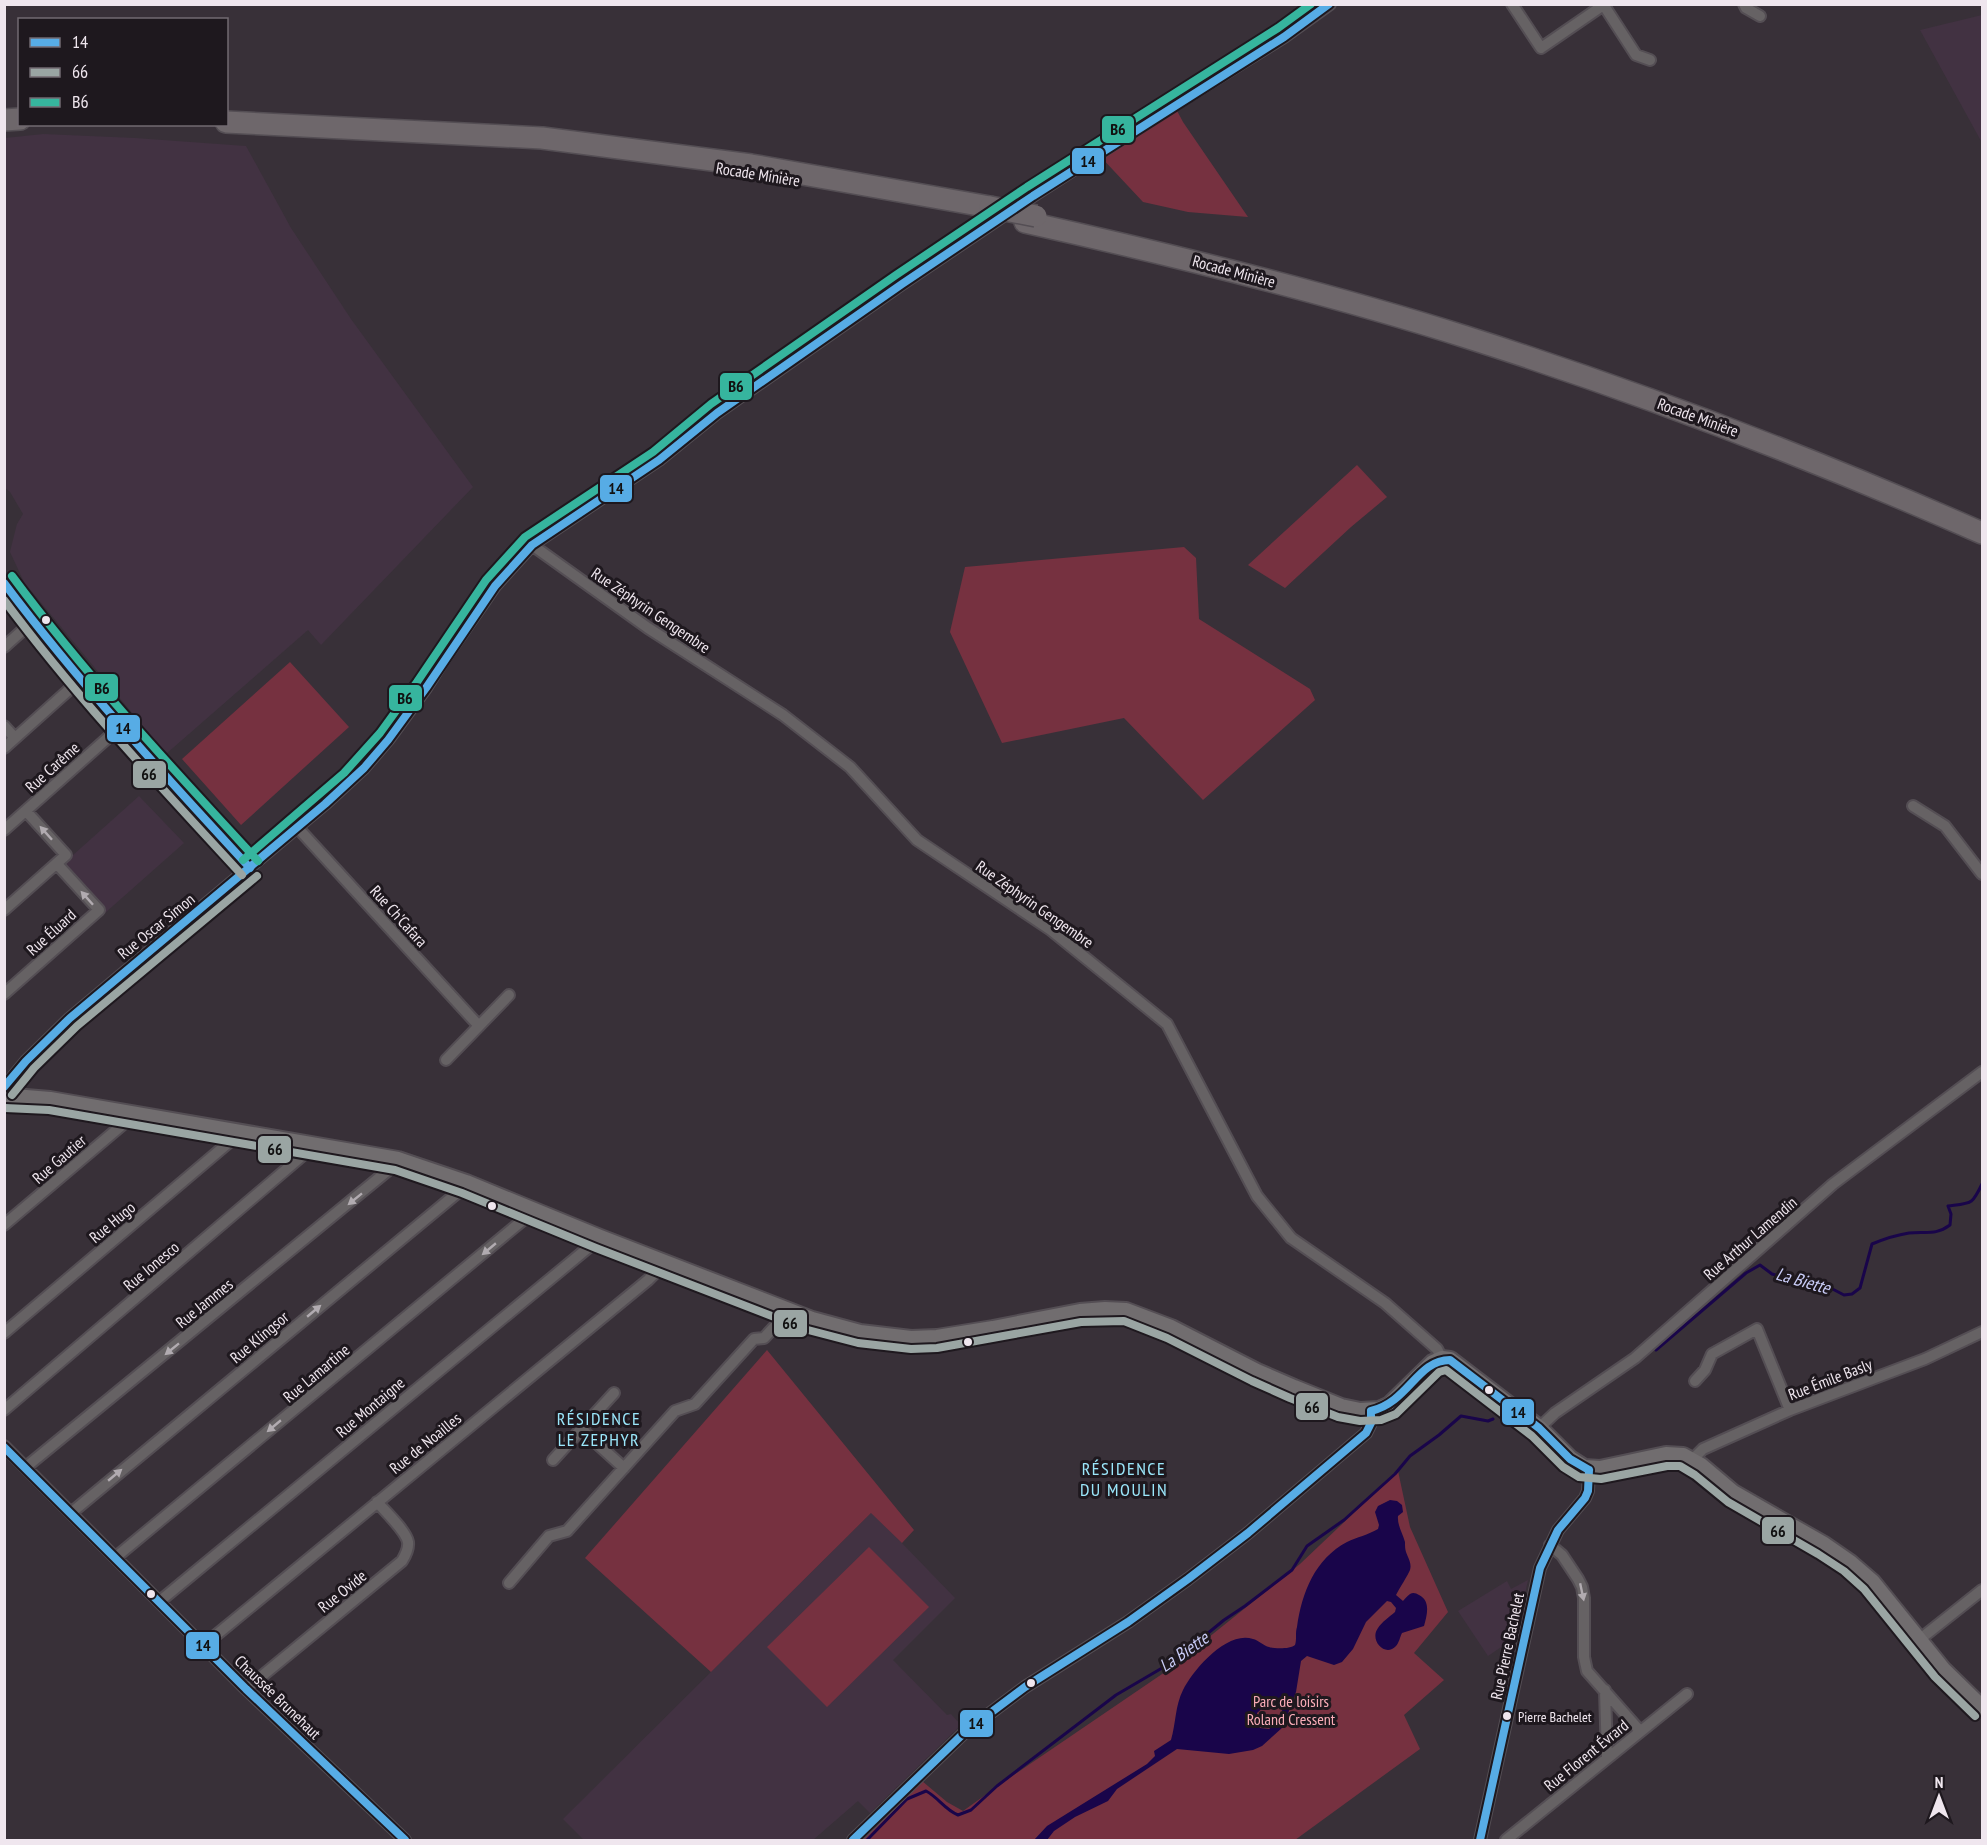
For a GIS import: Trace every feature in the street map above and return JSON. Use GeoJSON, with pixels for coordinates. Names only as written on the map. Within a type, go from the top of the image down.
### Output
{"type":"FeatureCollection","features":[{"type":"Feature","properties":{"kind":"highway","name":"Rocade Minière"},"geometry":{"type":"LineString","coordinates":[[228,122],[453,134],[675,161],[987,210],[1031,211],[1241,263],[1406,309],[1534,349],[1760,430],[1983,523]]}},
{"type":"Feature","properties":{"kind":"highway","name":"Rocade Minière"},"geometry":{"type":"LineString","coordinates":[[1031,211],[1203,263],[1354,303],[1466,336],[1726,427],[1885,490],[1983,533]]}},
{"type":"Feature","properties":{"kind":"main road"},"geometry":{"type":"LineString","coordinates":[[4,1098],[50,1100],[317,1144],[398,1160],[466,1183],[789,1311],[860,1334],[911,1339],[956,1336],[1080,1312],[1126,1311],[1171,1328],[1257,1372],[1294,1388],[1341,1407],[1360,1411],[1371,1411],[1390,1405],[1427,1368],[1442,1359],[1450,1360],[1539,1428],[1570,1459],[1589,1470],[1674,1454],[1692,1460],[1733,1493],[1824,1545],[1872,1582],[1943,1670],[1983,1708]]}},
{"type":"Feature","properties":{"kind":"street","name":"Rue Oscar Simon"},"geometry":{"type":"LineString","coordinates":[[4,1088],[26,1061],[70,1018],[351,781],[388,740],[495,586],[532,545],[659,460],[717,413],[977,233],[1031,211],[1174,105],[1284,37],[1330,4]]}},
{"type":"Feature","properties":{"kind":"street"},"geometry":{"type":"LineString","coordinates":[[1512,4],[1541,48],[1604,5],[1636,55],[1650,60]]}},
{"type":"Feature","properties":{"kind":"street"},"geometry":{"type":"LineString","coordinates":[[1744,4],[1746,8],[1760,16]]}},
{"type":"Feature","properties":{"kind":"street","name":"Rue Zéphyrin Gengembre"},"geometry":{"type":"LineString","coordinates":[[532,545],[648,628],[783,715],[850,767],[917,840],[1051,930],[1167,1024],[1257,1196],[1291,1238],[1385,1303],[1437,1349],[1442,1359]]}},
{"type":"Feature","properties":{"kind":"street"},"geometry":{"type":"LineString","coordinates":[[4,582],[33,621],[133,741]]}},
{"type":"Feature","properties":{"kind":"street"},"geometry":{"type":"LineString","coordinates":[[4,647],[33,621]]}},
{"type":"Feature","properties":{"kind":"street"},"geometry":{"type":"LineString","coordinates":[[4,748],[81,679]]}},
{"type":"Feature","properties":{"kind":"street"},"geometry":{"type":"LineString","coordinates":[[4,726],[15,738]]}},
{"type":"Feature","properties":{"kind":"street","name":"Rue Carême"},"geometry":{"type":"LineString","coordinates":[[4,830],[120,727]]}},
{"type":"Feature","properties":{"kind":"street"},"geometry":{"type":"LineString","coordinates":[[1913,806],[1945,826],[1983,874]]}},
{"type":"Feature","properties":{"kind":"street"},"geometry":{"type":"LineString","coordinates":[[4,910],[66,855],[26,811]]}},
{"type":"Feature","properties":{"kind":"street","name":"Rue Ch'Cafara"},"geometry":{"type":"LineString","coordinates":[[297,827],[479,1026]]}},
{"type":"Feature","properties":{"kind":"street","name":"Rue Éluard"},"geometry":{"type":"LineString","coordinates":[[4,994],[99,910],[57,864]]}},
{"type":"Feature","properties":{"kind":"street"},"geometry":{"type":"LineString","coordinates":[[446,1060],[509,995]]}},
{"type":"Feature","properties":{"kind":"street","name":"Rue Arthur Lamendin"},"geometry":{"type":"LineString","coordinates":[[1539,1428],[1555,1413],[1635,1358],[1833,1184],[1983,1072]]}},
{"type":"Feature","properties":{"kind":"street","name":"Rue Gautier"},"geometry":{"type":"LineString","coordinates":[[4,1225],[134,1115]]}},
{"type":"Feature","properties":{"kind":"street","name":"Rue Hugo"},"geometry":{"type":"LineString","coordinates":[[4,1333],[233,1139],[237,1131]]}},
{"type":"Feature","properties":{"kind":"street","name":"Rue Ionesco"},"geometry":{"type":"LineString","coordinates":[[4,1410],[317,1144]]}},
{"type":"Feature","properties":{"kind":"street","name":"Rue Jammes"},"geometry":{"type":"LineString","coordinates":[[26,1467],[398,1160]]}},
{"type":"Feature","properties":{"kind":"street","name":"Rue Klingsor"},"geometry":{"type":"LineString","coordinates":[[71,1513],[453,1197],[466,1183]]}},
{"type":"Feature","properties":{"kind":"street","name":"Rue Lamartine"},"geometry":{"type":"LineString","coordinates":[[116,1557],[534,1211]]}},
{"type":"Feature","properties":{"kind":"street","name":"Rue Montaigne"},"geometry":{"type":"LineString","coordinates":[[160,1601],[600,1238]]}},
{"type":"Feature","properties":{"kind":"street","name":"Rue de Noailles"},"geometry":{"type":"LineString","coordinates":[[204,1645],[648,1280],[665,1263]]}},
{"type":"Feature","properties":{"kind":"street"},"geometry":{"type":"LineString","coordinates":[[509,1583],[549,1536],[567,1531],[675,1411],[695,1404],[754,1339],[764,1338],[789,1311]]}},
{"type":"Feature","properties":{"kind":"street"},"geometry":{"type":"LineString","coordinates":[[1695,1381],[1705,1370],[1712,1354],[1756,1329],[1790,1410]]}},
{"type":"Feature","properties":{"kind":"street","name":"Rue Émile Basly"},"geometry":{"type":"LineString","coordinates":[[1692,1460],[1703,1449],[1790,1410],[1925,1359],[1983,1332]]}},
{"type":"Feature","properties":{"kind":"street"},"geometry":{"type":"LineString","coordinates":[[553,1460],[614,1392]]}},
{"type":"Feature","properties":{"kind":"street"},"geometry":{"type":"LineString","coordinates":[[854,1840],[941,1754],[994,1709],[1128,1622],[1248,1533],[1366,1433],[1371,1423],[1371,1411]]}},
{"type":"Feature","properties":{"kind":"street"},"geometry":{"type":"LineString","coordinates":[[581,1430],[624,1468]]}},
{"type":"Feature","properties":{"kind":"street","name":"Chaussée Brunehaut"},"geometry":{"type":"LineString","coordinates":[[4,1446],[246,1689],[405,1840]]}},
{"type":"Feature","properties":{"kind":"street","name":"Rue Pierre Bachelet"},"geometry":{"type":"LineString","coordinates":[[1480,1840],[1540,1568],[1562,1524],[1585,1498],[1588,1491],[1589,1470]]}},
{"type":"Feature","properties":{"kind":"street","name":"Rue Ovide"},"geometry":{"type":"LineString","coordinates":[[246,1689],[402,1561],[408,1542],[405,1535],[377,1502]]}},
{"type":"Feature","properties":{"kind":"street"},"geometry":{"type":"LineString","coordinates":[[1550,1545],[1562,1555],[1582,1587],[1587,1671],[1640,1731]]}},
{"type":"Feature","properties":{"kind":"street"},"geometry":{"type":"LineString","coordinates":[[1919,1640],[1983,1590]]}},
{"type":"Feature","properties":{"kind":"street"},"geometry":{"type":"LineString","coordinates":[[1605,1690],[1607,1758]]}},
{"type":"Feature","properties":{"kind":"street","name":"Rue Florent Évrard"},"geometry":{"type":"LineString","coordinates":[[1506,1840],[1687,1694]]}},
{"type":"Feature","properties":{"kind":"shaded area"},"geometry":{"type":"Polygon","coordinates":[[[1982,15],[1982,141],[1981,141],[1920,30],[1982,15]]]}},
{"type":"Feature","properties":{"kind":"shaded area"},"geometry":{"type":"Polygon","coordinates":[[[43,134],[246,146],[291,228],[351,319],[473,487],[321,645],[308,630],[166,754],[24,582],[10,552],[17,524],[23,514],[10,492],[5,488],[5,138],[43,134]]]}},
{"type":"Feature","properties":{"kind":"shaded area"},"geometry":{"type":"Polygon","coordinates":[[[139,796],[184,843],[105,913],[63,864],[139,796]]]}},
{"type":"Feature","properties":{"kind":"shaded area"},"geometry":{"type":"Polygon","coordinates":[[[1390,1500],[1402,1505],[1403,1512],[1398,1519],[1410,1567],[1396,1595],[1403,1601],[1412,1593],[1423,1598],[1427,1605],[1424,1626],[1402,1633],[1396,1646],[1392,1649],[1383,1649],[1375,1638],[1376,1633],[1396,1608],[1387,1601],[1366,1622],[1353,1649],[1342,1662],[1334,1665],[1307,1656],[1301,1661],[1296,1692],[1283,1727],[1262,1746],[1229,1754],[1177,1749],[1117,1789],[1108,1801],[1075,1817],[1054,1831],[1047,1840],[1034,1840],[1047,1826],[1147,1764],[1155,1756],[1154,1751],[1171,1740],[1178,1702],[1183,1690],[1194,1672],[1222,1646],[1232,1640],[1243,1638],[1255,1640],[1272,1648],[1287,1648],[1295,1645],[1302,1601],[1318,1567],[1336,1549],[1347,1542],[1378,1529],[1375,1512],[1378,1506],[1390,1500]],[[1274,1703],[1266,1705],[1257,1713],[1257,1723],[1260,1728],[1269,1729],[1279,1721],[1283,1712],[1274,1703]]]}},
{"type":"Feature","properties":{"kind":"shaded area"},"geometry":{"type":"Polygon","coordinates":[[[872,1512],[955,1598],[893,1660],[947,1715],[951,1714],[961,1725],[870,1813],[858,1801],[813,1840],[584,1840],[563,1819],[872,1512]]]}},
{"type":"Feature","properties":{"kind":"shaded area"},"geometry":{"type":"Polygon","coordinates":[[[1528,1580],[1516,1637],[1488,1656],[1458,1611],[1507,1581],[1511,1589],[1528,1580]]]}},
{"type":"Feature","properties":{"kind":"green space"},"geometry":{"type":"Polygon","coordinates":[[[1174,105],[1183,122],[1248,217],[1188,212],[1143,202],[1099,155],[1174,105]]]}},
{"type":"Feature","properties":{"kind":"green space"},"geometry":{"type":"Polygon","coordinates":[[[1357,465],[1387,497],[1285,588],[1248,565],[1357,465]]]}},
{"type":"Feature","properties":{"kind":"green space"},"geometry":{"type":"Polygon","coordinates":[[[1184,547],[1196,558],[1199,619],[1310,689],[1315,700],[1203,800],[1124,718],[1002,743],[950,632],[965,567],[1184,547]]]}},
{"type":"Feature","properties":{"kind":"green space"},"geometry":{"type":"Polygon","coordinates":[[[290,662],[349,727],[241,825],[182,759],[290,662]]]}},
{"type":"Feature","properties":{"kind":"green space"},"geometry":{"type":"Polygon","coordinates":[[[767,1350],[914,1530],[902,1543],[871,1513],[711,1672],[585,1558],[767,1350]]]}},
{"type":"Feature","properties":{"kind":"green space","name":"Parc de loisirs Roland Cressent"},"geometry":{"type":"Polygon","coordinates":[[[1398,1471],[1410,1527],[1448,1612],[1414,1653],[1444,1680],[1404,1715],[1420,1749],[1295,1840],[862,1840],[922,1781],[947,1802],[963,1811],[1168,1670],[1300,1564],[1398,1471]]]}},
{"type":"Feature","properties":{"kind":"green space"},"geometry":{"type":"Polygon","coordinates":[[[869,1547],[929,1607],[827,1707],[767,1647],[869,1547]]]}},
{"type":"Feature","properties":{"kind":"waterway","name":"La Biette"},"geometry":{"type":"LineString","coordinates":[[1656,1350],[1746,1273],[1760,1265],[1772,1274],[1793,1280],[1821,1283],[1844,1295],[1852,1294],[1860,1288],[1872,1244],[1899,1235],[1935,1232],[1945,1228],[1950,1225],[1951,1214],[1948,1206],[1970,1202],[1982,1184]]}},
{"type":"Feature","properties":{"kind":"waterway","name":"La Biette"},"geometry":{"type":"LineString","coordinates":[[867,1840],[907,1799],[926,1791],[958,1815],[971,1810],[997,1786],[1116,1695],[1174,1661],[1224,1620],[1292,1570],[1307,1546],[1344,1520],[1395,1474],[1410,1456],[1461,1416],[1488,1421],[1493,1419]]}},
{"type":"Feature","properties":{"kind":"transit line","name":"B6"},"geometry":{"type":"LineString","coordinates":[[243,860],[344,773],[380,733],[486,580],[525,537],[653,452],[711,404],[896,275],[1027,187],[1278,28],[1311,4]]}},
{"type":"Feature","properties":{"kind":"transit line","name":"14"},"geometry":{"type":"LineString","coordinates":[[4,1087],[26,1061],[70,1018],[325,804],[364,768],[388,740],[426,688],[495,586],[532,545],[659,460],[717,413],[902,284],[1033,196],[1284,37],[1329,4]]}},
{"type":"Feature","properties":{"kind":"transit line","name":"B6"},"geometry":{"type":"LineString","coordinates":[[12,576],[100,686],[258,861]]}},
{"type":"Feature","properties":{"kind":"transit line","name":"14"},"geometry":{"type":"LineString","coordinates":[[4,583],[93,693],[250,868]]}},
{"type":"Feature","properties":{"kind":"transit line","name":"66"},"geometry":{"type":"LineString","coordinates":[[4,600],[90,707],[242,875]]}},
{"type":"Feature","properties":{"kind":"transit line","name":"66"},"geometry":{"type":"LineString","coordinates":[[12,1095],[34,1068],[77,1026],[257,876]]}},
{"type":"Feature","properties":{"kind":"transit line","name":"66"},"geometry":{"type":"LineString","coordinates":[[5,1108],[49,1110],[395,1170],[462,1193],[596,1248],[808,1330],[858,1343],[911,1349],[937,1348],[1081,1322],[1124,1321],[1167,1338],[1290,1398],[1338,1417],[1360,1421],[1381,1420],[1396,1414],[1439,1372],[1446,1370],[1532,1436],[1563,1467],[1579,1477],[1601,1479],[1667,1466],[1680,1466],[1728,1502],[1844,1571],[1864,1589],[1935,1677],[1975,1716]]}},
{"type":"Feature","properties":{"kind":"transit line","name":"14"},"geometry":{"type":"LineString","coordinates":[[1371,1411],[1395,1399],[1429,1367],[1450,1360],[1539,1428],[1570,1459],[1589,1470]]}},
{"type":"Feature","properties":{"kind":"transit line","name":"14"},"geometry":{"type":"LineString","coordinates":[[853,1840],[965,1732],[1025,1687],[1128,1622],[1248,1533],[1366,1433],[1371,1423],[1371,1411]]}},
{"type":"Feature","properties":{"kind":"transit line","name":"14"},"geometry":{"type":"LineString","coordinates":[[4,1447],[246,1689],[405,1840]]}},
{"type":"Feature","properties":{"kind":"transit line","name":"14"},"geometry":{"type":"LineString","coordinates":[[1480,1840],[1540,1568],[1558,1530],[1585,1498],[1588,1491],[1589,1470]]}},
{"type":"Feature","properties":{"kind":"place","name":"Pierre Bachelet"},"geometry":{"type":"Point","coordinates":[1507,1716]}},
{"type":"Feature","properties":{"kind":"district","name":"RÉSIDENCE LE ZEPHYR"},"geometry":{"type":"Point","coordinates":[599,1429]}},
{"type":"Feature","properties":{"kind":"district","name":"RÉSIDENCE DU MOULIN"},"geometry":{"type":"Point","coordinates":[1124,1479]}}]}
